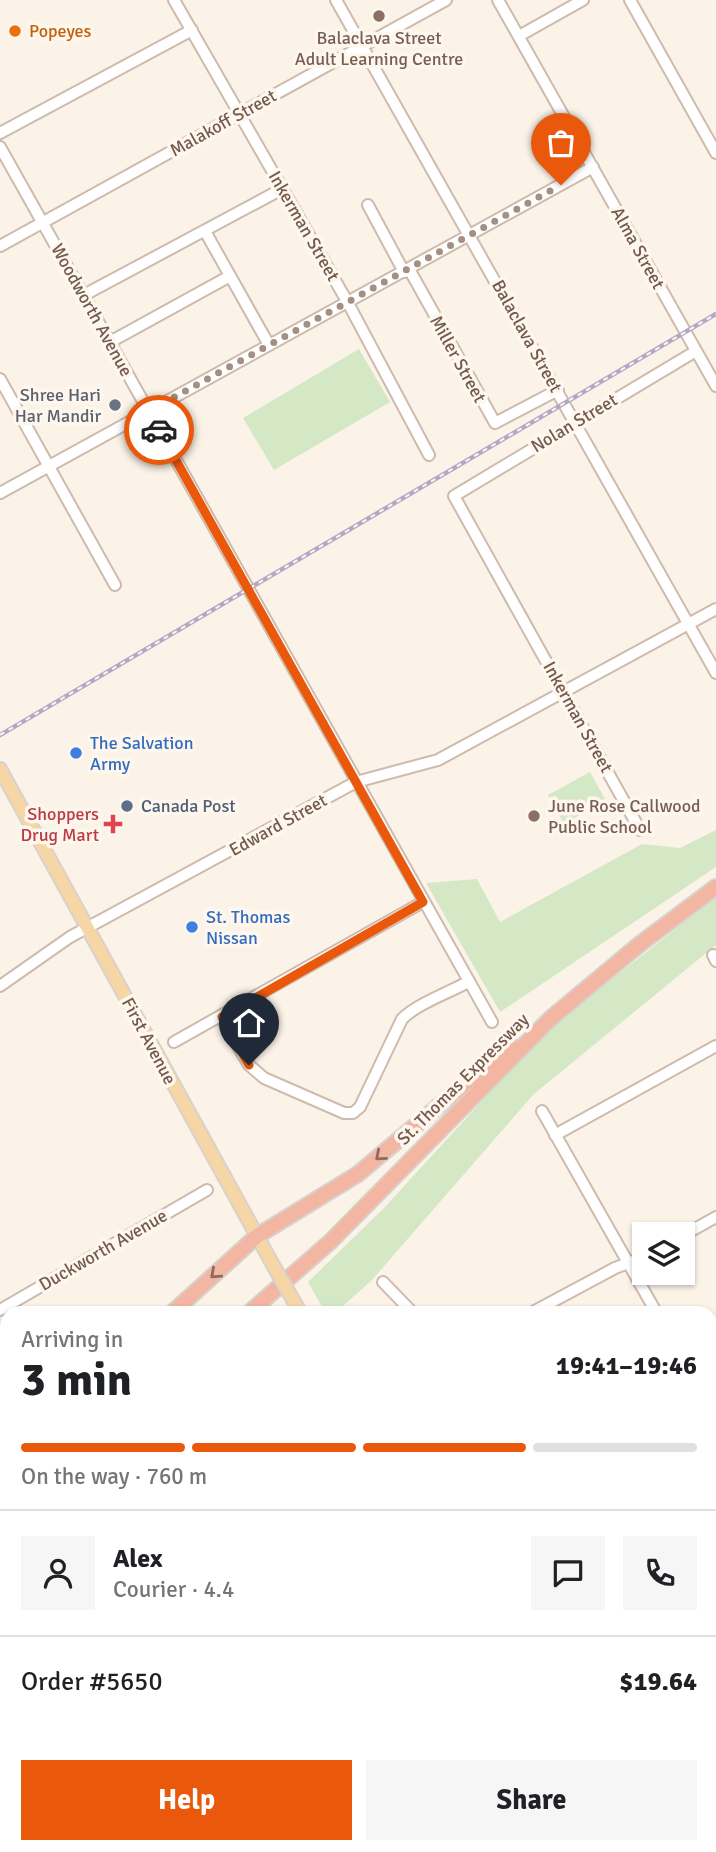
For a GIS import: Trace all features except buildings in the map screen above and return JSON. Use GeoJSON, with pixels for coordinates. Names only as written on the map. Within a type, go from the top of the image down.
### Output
{"type":"FeatureCollection","features":[{"type":"Feature","properties":{"kind":"highway","name":"St. Thomas Expressway"},"geometry":{"type":"LineString","coordinates":[[259,1306],[330,1242],[522,1045],[584,988],[716,887]]}},
{"type":"Feature","properties":{"kind":"highway"},"geometry":{"type":"LineString","coordinates":[[180,1306],[257,1236],[358,1174],[487,1064],[584,988]]}},
{"type":"Feature","properties":{"kind":"main road","name":"First Avenue"},"geometry":{"type":"LineString","coordinates":[[0,769],[297,1306]]}},
{"type":"Feature","properties":{"kind":"street","name":"Inkerman Street"},"geometry":{"type":"LineString","coordinates":[[174,0],[348,303],[429,455]]}},
{"type":"Feature","properties":{"kind":"street","name":"Balaclava Street"},"geometry":{"type":"LineString","coordinates":[[336,0],[716,673]]}},
{"type":"Feature","properties":{"kind":"street","name":"Malakoff Street"},"geometry":{"type":"LineString","coordinates":[[0,246],[446,0]]}},
{"type":"Feature","properties":{"kind":"street","name":"Alma Street"},"geometry":{"type":"LineString","coordinates":[[498,0],[716,386]]}},
{"type":"Feature","properties":{"kind":"street"},"geometry":{"type":"LineString","coordinates":[[519,36],[583,0]]}},
{"type":"Feature","properties":{"kind":"street"},"geometry":{"type":"LineString","coordinates":[[630,0],[716,153]]}},
{"type":"Feature","properties":{"kind":"street"},"geometry":{"type":"LineString","coordinates":[[0,133],[192,30]]}},
{"type":"Feature","properties":{"kind":"street","name":"Woodworth Avenue"},"geometry":{"type":"LineString","coordinates":[[0,147],[492,1022]]}},
{"type":"Feature","properties":{"kind":"street"},"geometry":{"type":"LineString","coordinates":[[0,493],[593,167]]}},
{"type":"Feature","properties":{"kind":"street"},"geometry":{"type":"LineString","coordinates":[[84,295],[184,240],[206,233],[282,190]]}},
{"type":"Feature","properties":{"kind":"street"},"geometry":{"type":"LineString","coordinates":[[368,205],[407,270]]}},
{"type":"Feature","properties":{"kind":"street"},"geometry":{"type":"LineString","coordinates":[[206,233],[269,345]]}},
{"type":"Feature","properties":{"kind":"street","name":"Miller Street"},"geometry":{"type":"LineString","coordinates":[[407,270],[495,422],[558,390]]}},
{"type":"Feature","properties":{"kind":"street"},"geometry":{"type":"LineString","coordinates":[[110,342],[230,276]]}},
{"type":"Feature","properties":{"kind":"street","name":"Nolan Street"},"geometry":{"type":"LineString","coordinates":[[454,496],[696,351]]}},
{"type":"Feature","properties":{"kind":"street"},"geometry":{"type":"LineString","coordinates":[[0,379],[115,585]]}},
{"type":"Feature","properties":{"kind":"street","name":"Inkerman Street"},"geometry":{"type":"LineString","coordinates":[[454,496],[640,830]]}},
{"type":"Feature","properties":{"kind":"street","name":"Edward Street"},"geometry":{"type":"LineString","coordinates":[[0,986],[88,929],[356,782],[438,760],[716,609]]}},
{"type":"Feature","properties":{"kind":"street"},"geometry":{"type":"LineString","coordinates":[[174,1042],[423,902]]}},
{"type":"Feature","properties":{"kind":"street"},"geometry":{"type":"LineString","coordinates":[[222,1017],[249,1065],[264,1078],[344,1113],[353,1114],[360,1107],[402,1019],[413,1009],[434,1002],[468,982]]}},
{"type":"Feature","properties":{"kind":"street"},"geometry":{"type":"LineString","coordinates":[[555,1135],[716,1046]]}},
{"type":"Feature","properties":{"kind":"street"},"geometry":{"type":"LineString","coordinates":[[542,1111],[652,1306]]}},
{"type":"Feature","properties":{"kind":"street","name":"Duckworth Avenue"},"geometry":{"type":"LineString","coordinates":[[7,1306],[207,1190]]}},
{"type":"Feature","properties":{"kind":"street"},"geometry":{"type":"LineString","coordinates":[[695,1229],[716,1217]]}},
{"type":"Feature","properties":{"kind":"street"},"geometry":{"type":"LineString","coordinates":[[544,1306],[615,1268],[632,1264]]}},
{"type":"Feature","properties":{"kind":"street"},"geometry":{"type":"LineString","coordinates":[[383,1282],[406,1306]]}},
{"type":"Feature","properties":{"kind":"green space"},"geometry":{"type":"Polygon","coordinates":[[[359,349],[390,402],[274,470],[243,418],[359,349]]]}},
{"type":"Feature","properties":{"kind":"green space"},"geometry":{"type":"Polygon","coordinates":[[[590,772],[606,801],[564,824],[548,795],[590,772]]]}},
{"type":"Feature","properties":{"kind":"green space"},"geometry":{"type":"Polygon","coordinates":[[[716,830],[716,867],[500,1012],[426,883],[477,879],[500,922],[642,844],[680,848],[716,830]]]}},
{"type":"Feature","properties":{"kind":"green space"},"geometry":{"type":"Polygon","coordinates":[[[716,897],[716,945],[534,1094],[371,1281],[343,1306],[322,1306],[308,1282],[385,1207],[545,1032],[716,897]]]}},
{"type":"Feature","properties":{"kind":"railway"},"geometry":{"type":"LineString","coordinates":[[0,735],[716,314]]}},
{"type":"Feature","properties":{"kind":"way so far"},"geometry":{"type":"LineString","coordinates":[[159,430],[149,411],[561,185]]}},
{"type":"Feature","properties":{"kind":"place","name":"Balaclava Street Adult Learning Centre"},"geometry":{"type":"Point","coordinates":[379,16]}},
{"type":"Feature","properties":{"kind":"place","name":"Popeyes"},"geometry":{"type":"Point","coordinates":[15,31]}},
{"type":"Feature","properties":{"kind":"place","name":"Shree Hari Har Mandir"},"geometry":{"type":"Point","coordinates":[115,405]}},
{"type":"Feature","properties":{"kind":"place","name":"The Salvation Army"},"geometry":{"type":"Point","coordinates":[76,753]}},
{"type":"Feature","properties":{"kind":"place","name":"Canada Post"},"geometry":{"type":"Point","coordinates":[127,806]}},
{"type":"Feature","properties":{"kind":"place","name":"June Rose Callwood Public School"},"geometry":{"type":"Point","coordinates":[534,816]}},
{"type":"Feature","properties":{"kind":"place","name":"Shoppers Drug Mart"},"geometry":{"type":"Point","coordinates":[113,824]}},
{"type":"Feature","properties":{"kind":"place","name":"St. Thomas Nissan"},"geometry":{"type":"Point","coordinates":[192,927]}},
{"type":"Feature","properties":{"kind":"route"},"geometry":{"type":"LineString","coordinates":[[159,430],[423,902],[222,1017],[249,1065]]}}]}
